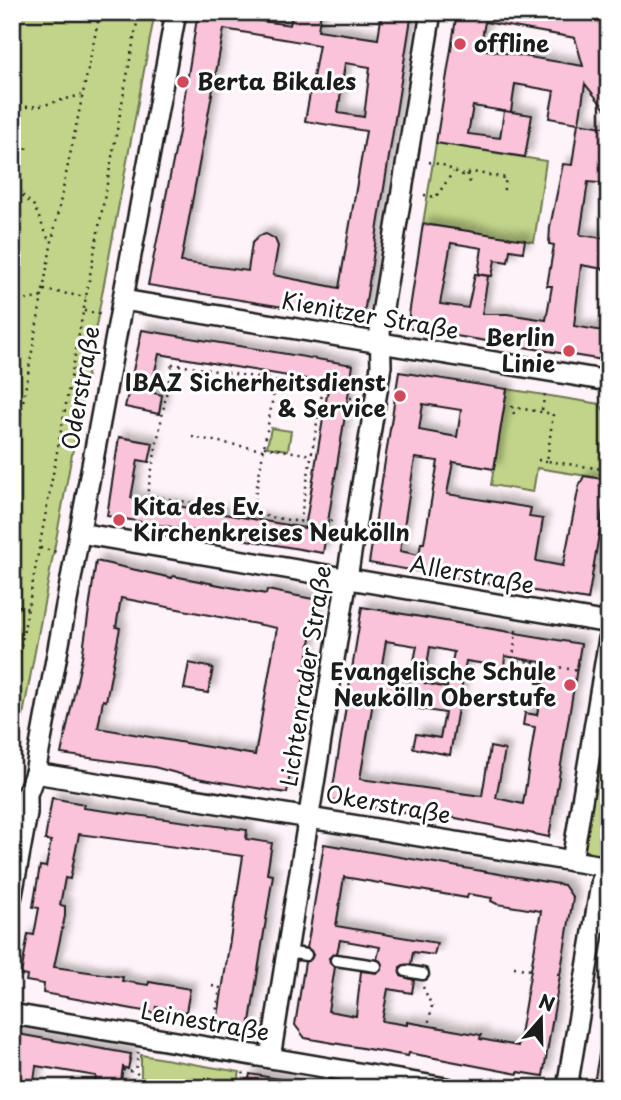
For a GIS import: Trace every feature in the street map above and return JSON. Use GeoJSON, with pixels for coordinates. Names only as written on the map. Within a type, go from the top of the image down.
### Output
{"type":"FeatureCollection","features":[{"type":"Feature","properties":{"kind":"street","name":"Oderstraße"},"geometry":{"type":"LineString","coordinates":[[12,895],[27,813],[40,791],[41,785],[35,773],[176,12]]}},
{"type":"Feature","properties":{"kind":"street","name":"Lichtenrader Straße"},"geometry":{"type":"LineString","coordinates":[[270,1058],[296,953],[308,816],[381,366],[380,326],[431,12]]}},
{"type":"Feature","properties":{"kind":"street","name":"Kienitzer Straße"},"geometry":{"type":"LineString","coordinates":[[122,300],[609,381]]}},
{"type":"Feature","properties":{"kind":"street","name":"Allerstraße"},"geometry":{"type":"LineString","coordinates":[[79,533],[609,623]]}},
{"type":"Feature","properties":{"kind":"street"},"geometry":{"type":"LineString","coordinates":[[572,861],[609,639]]}},
{"type":"Feature","properties":{"kind":"street","name":"Okerstraße"},"geometry":{"type":"LineString","coordinates":[[35,773],[572,861],[606,861]]}},
{"type":"Feature","properties":{"kind":"street"},"geometry":{"type":"LineString","coordinates":[[567,1088],[606,861]]}},
{"type":"Feature","properties":{"kind":"street","name":"Leinestraße"},"geometry":{"type":"LineString","coordinates":[[12,1014],[270,1058],[390,1083],[446,1088]]}},
{"type":"Feature","properties":{"kind":"lane"},"geometry":{"type":"LineString","coordinates":[[336,960],[376,966]]}},
{"type":"Feature","properties":{"kind":"lane"},"geometry":{"type":"LineString","coordinates":[[406,971],[424,974]]}},
{"type":"Feature","properties":{"kind":"path"},"geometry":{"type":"LineString","coordinates":[[12,463],[51,246],[100,12]]}},
{"type":"Feature","properties":{"kind":"path"},"geometry":{"type":"LineString","coordinates":[[12,694],[139,12]]}},
{"type":"Feature","properties":{"kind":"path"},"geometry":{"type":"LineString","coordinates":[[12,108],[40,106],[82,95]]}},
{"type":"Feature","properties":{"kind":"path"},"geometry":{"type":"LineString","coordinates":[[12,144],[28,149]]}},
{"type":"Feature","properties":{"kind":"path"},"geometry":{"type":"LineString","coordinates":[[429,162],[443,164],[453,172],[506,177],[503,194]]}},
{"type":"Feature","properties":{"kind":"path"},"geometry":{"type":"LineString","coordinates":[[424,195],[436,197],[453,172]]}},
{"type":"Feature","properties":{"kind":"path"},"geometry":{"type":"LineString","coordinates":[[467,174],[471,186]]}},
{"type":"Feature","properties":{"kind":"path"},"geometry":{"type":"LineString","coordinates":[[12,186],[42,218],[51,246]]}},
{"type":"Feature","properties":{"kind":"path"},"geometry":{"type":"LineString","coordinates":[[44,289],[87,297]]}},
{"type":"Feature","properties":{"kind":"path"},"geometry":{"type":"LineString","coordinates":[[12,303],[43,297]]}},
{"type":"Feature","properties":{"kind":"path"},"geometry":{"type":"LineString","coordinates":[[84,311],[102,314]]}},
{"type":"Feature","properties":{"kind":"path"},"geometry":{"type":"LineString","coordinates":[[172,364],[323,387],[322,393],[300,522],[147,495],[172,364]]}},
{"type":"Feature","properties":{"kind":"path"},"geometry":{"type":"LineString","coordinates":[[252,514],[275,380]]}},
{"type":"Feature","properties":{"kind":"path"},"geometry":{"type":"LineString","coordinates":[[322,393],[327,394]]}},
{"type":"Feature","properties":{"kind":"path"},"geometry":{"type":"LineString","coordinates":[[541,411],[545,393]]}},
{"type":"Feature","properties":{"kind":"path"},"geometry":{"type":"LineString","coordinates":[[514,414],[512,407],[556,413],[547,460]]}},
{"type":"Feature","properties":{"kind":"path"},"geometry":{"type":"LineString","coordinates":[[192,436],[311,455]]}},
{"type":"Feature","properties":{"kind":"path"},"geometry":{"type":"LineString","coordinates":[[538,460],[609,470]]}},
{"type":"Feature","properties":{"kind":"path"},"geometry":{"type":"LineString","coordinates":[[301,516],[307,517]]}},
{"type":"Feature","properties":{"kind":"path"},"geometry":{"type":"LineString","coordinates":[[40,548],[57,552]]}},
{"type":"Feature","properties":{"kind":"path"},"geometry":{"type":"LineString","coordinates":[[12,604],[29,609]]}},
{"type":"Feature","properties":{"kind":"path"},"geometry":{"type":"LineString","coordinates":[[516,630],[513,659],[561,670],[580,671]]}},
{"type":"Feature","properties":{"kind":"path"},"geometry":{"type":"LineString","coordinates":[[606,861],[609,833]]}},
{"type":"Feature","properties":{"kind":"path"},"geometry":{"type":"LineString","coordinates":[[514,967],[531,970]]}},
{"type":"Feature","properties":{"kind":"path"},"geometry":{"type":"LineString","coordinates":[[557,974],[564,975]]}},
{"type":"Feature","properties":{"kind":"path"},"geometry":{"type":"LineString","coordinates":[[413,985],[423,987],[432,1006],[428,1026]]}},
{"type":"Feature","properties":{"kind":"path"},"geometry":{"type":"LineString","coordinates":[[212,986],[220,988],[214,1026]]}},
{"type":"Feature","properties":{"kind":"path"},"geometry":{"type":"LineString","coordinates":[[138,1052],[136,1072],[138,1079],[147,1088]]}},
{"type":"Feature","properties":{"kind":"path"},"geometry":{"type":"LineString","coordinates":[[123,1070],[136,1072]]}},
{"type":"Feature","properties":{"kind":"path"},"geometry":{"type":"LineString","coordinates":[[240,1088],[245,1070]]}},
{"type":"Feature","properties":{"kind":"path"},"geometry":{"type":"LineString","coordinates":[[126,1088],[138,1079]]}},
{"type":"Feature","properties":{"kind":"green space"},"geometry":{"type":"Polygon","coordinates":[[[12,12],[155,12],[12,774],[12,12]]]}},
{"type":"Feature","properties":{"kind":"green space"},"geometry":{"type":"Polygon","coordinates":[[[436,143],[546,161],[534,242],[423,224],[436,143]]]}},
{"type":"Feature","properties":{"kind":"green space"},"geometry":{"type":"Polygon","coordinates":[[[507,389],[600,404],[609,418],[606,479],[537,468],[533,492],[491,485],[507,389]]]}},
{"type":"Feature","properties":{"kind":"green space"},"geometry":{"type":"Polygon","coordinates":[[[271,428],[291,431],[288,450],[267,447],[271,428]]]}},
{"type":"Feature","properties":{"kind":"green space"},"geometry":{"type":"Polygon","coordinates":[[[609,672],[609,857],[591,854],[582,847],[609,672]]]}},
{"type":"Feature","properties":{"kind":"green space"},"geometry":{"type":"Polygon","coordinates":[[[141,1055],[240,1072],[236,1088],[157,1088],[141,1077],[141,1055]]]}},
{"type":"Feature","properties":{"kind":"building"},"geometry":{"type":"Polygon","coordinates":[[[198,12],[232,12],[231,17],[290,25],[293,12],[321,12],[318,30],[378,39],[382,12],[412,12],[363,320],[148,285],[179,132],[198,12]],[[224,29],[181,262],[248,271],[252,243],[259,236],[266,234],[275,239],[278,246],[273,275],[339,288],[366,131],[305,121],[319,45],[224,29]],[[345,63],[338,113],[364,117],[370,67],[345,63]]]}},
{"type":"Feature","properties":{"kind":"building"},"geometry":{"type":"Polygon","coordinates":[[[457,12],[604,12],[609,42],[609,114],[585,84],[579,123],[609,128],[604,158],[609,159],[609,184],[588,182],[580,235],[609,239],[609,270],[581,265],[574,326],[609,332],[609,361],[407,328],[423,224],[525,240],[523,252],[510,250],[508,262],[495,260],[492,276],[478,274],[482,248],[451,243],[440,304],[468,308],[475,274],[488,276],[482,314],[507,314],[546,320],[552,286],[547,286],[554,245],[549,244],[550,227],[563,164],[572,165],[578,123],[549,118],[554,91],[515,84],[511,112],[532,115],[525,157],[436,143],[457,12]],[[485,22],[480,49],[583,66],[575,38],[485,22]],[[473,106],[468,134],[500,138],[504,111],[473,106]]]}},
{"type":"Feature","properties":{"kind":"building"},"geometry":{"type":"Polygon","coordinates":[[[142,330],[353,365],[323,553],[107,516],[119,437],[153,443],[149,462],[138,460],[131,498],[305,528],[329,383],[159,354],[150,392],[162,395],[159,414],[125,407],[142,330]]]}},
{"type":"Feature","properties":{"kind":"building"},"geometry":{"type":"Polygon","coordinates":[[[399,372],[507,389],[494,469],[453,462],[447,494],[531,508],[529,517],[543,519],[536,561],[563,566],[579,486],[584,476],[608,480],[588,600],[369,563],[399,372]],[[423,404],[419,430],[457,437],[461,410],[423,404]],[[415,458],[400,551],[419,555],[421,543],[424,543],[438,461],[415,458]]]}},
{"type":"Feature","properties":{"kind":"building"},"geometry":{"type":"Polygon","coordinates":[[[96,561],[172,578],[173,576],[266,594],[267,590],[318,600],[290,752],[293,752],[287,793],[191,777],[154,767],[61,754],[82,658],[96,561]],[[121,598],[116,627],[120,628],[98,728],[255,755],[277,628],[121,598]]]}},
{"type":"Feature","properties":{"kind":"building"},"geometry":{"type":"Polygon","coordinates":[[[362,607],[581,644],[549,837],[441,815],[440,819],[331,800],[362,607]],[[386,641],[380,676],[410,681],[417,646],[386,641]],[[430,647],[424,683],[447,688],[454,652],[430,647]],[[505,656],[504,667],[466,661],[450,755],[413,748],[416,734],[440,738],[445,713],[402,706],[403,694],[375,690],[360,779],[482,796],[490,747],[505,750],[496,798],[523,804],[535,727],[523,725],[525,713],[537,715],[543,683],[537,683],[541,662],[505,656]]]}},
{"type":"Feature","properties":{"kind":"building"},"geometry":{"type":"Polygon","coordinates":[[[189,663],[213,668],[208,693],[184,689],[189,663]]]}},
{"type":"Feature","properties":{"kind":"building"},"geometry":{"type":"Polygon","coordinates":[[[52,798],[84,804],[83,808],[247,830],[246,839],[272,843],[267,874],[273,875],[249,1028],[217,1023],[243,856],[79,834],[70,879],[65,878],[60,905],[65,906],[65,916],[54,967],[123,977],[122,981],[148,985],[149,982],[190,989],[186,1012],[156,1007],[155,1013],[43,993],[44,984],[26,981],[27,976],[21,975],[28,934],[34,935],[39,908],[33,907],[40,866],[46,867],[51,841],[45,840],[52,798]]]}},
{"type":"Feature","properties":{"kind":"building"},"geometry":{"type":"Polygon","coordinates":[[[324,844],[564,885],[573,898],[543,1076],[305,1038],[295,1025],[305,962],[313,955],[307,948],[324,844]],[[344,877],[336,926],[437,943],[434,955],[413,952],[411,964],[400,967],[401,976],[414,980],[412,993],[388,989],[382,1021],[407,1025],[407,1022],[481,1035],[480,1039],[518,1046],[541,911],[497,904],[491,901],[492,898],[468,894],[467,898],[344,877]],[[340,940],[337,953],[329,958],[335,967],[328,1011],[356,1016],[361,971],[378,973],[383,964],[377,959],[380,947],[340,940]]]}},
{"type":"Feature","properties":{"kind":"building"},"geometry":{"type":"Polygon","coordinates":[[[12,1033],[131,1054],[128,1069],[123,1067],[120,1088],[94,1088],[96,1076],[36,1066],[33,1088],[12,1088],[12,1033]]]}},
{"type":"Feature","properties":{"kind":"building"},"geometry":{"type":"Polygon","coordinates":[[[602,1038],[609,1039],[609,1088],[598,1088],[594,1083],[602,1038]]]}},
{"type":"Feature","properties":{"kind":"building"},"geometry":{"type":"Polygon","coordinates":[[[250,1074],[291,1081],[291,1088],[247,1088],[250,1074]]]}},
{"type":"Feature","properties":{"kind":"place","name":"offline"},"geometry":{"type":"Point","coordinates":[460,44]}},
{"type":"Feature","properties":{"kind":"place","name":"Berta Bikales"},"geometry":{"type":"Point","coordinates":[183,82]}},
{"type":"Feature","properties":{"kind":"place","name":"Berlin Linie"},"geometry":{"type":"Point","coordinates":[569,351]}},
{"type":"Feature","properties":{"kind":"place","name":"IBAZ Sicherheitsdienst & Service"},"geometry":{"type":"Point","coordinates":[400,396]}},
{"type":"Feature","properties":{"kind":"place","name":"Kita des Ev. Kirchenkreises Neukölln"},"geometry":{"type":"Point","coordinates":[119,520]}},
{"type":"Feature","properties":{"kind":"place","name":"Evangelische Schule Neukölln Oberstufe"},"geometry":{"type":"Point","coordinates":[570,685]}}]}
